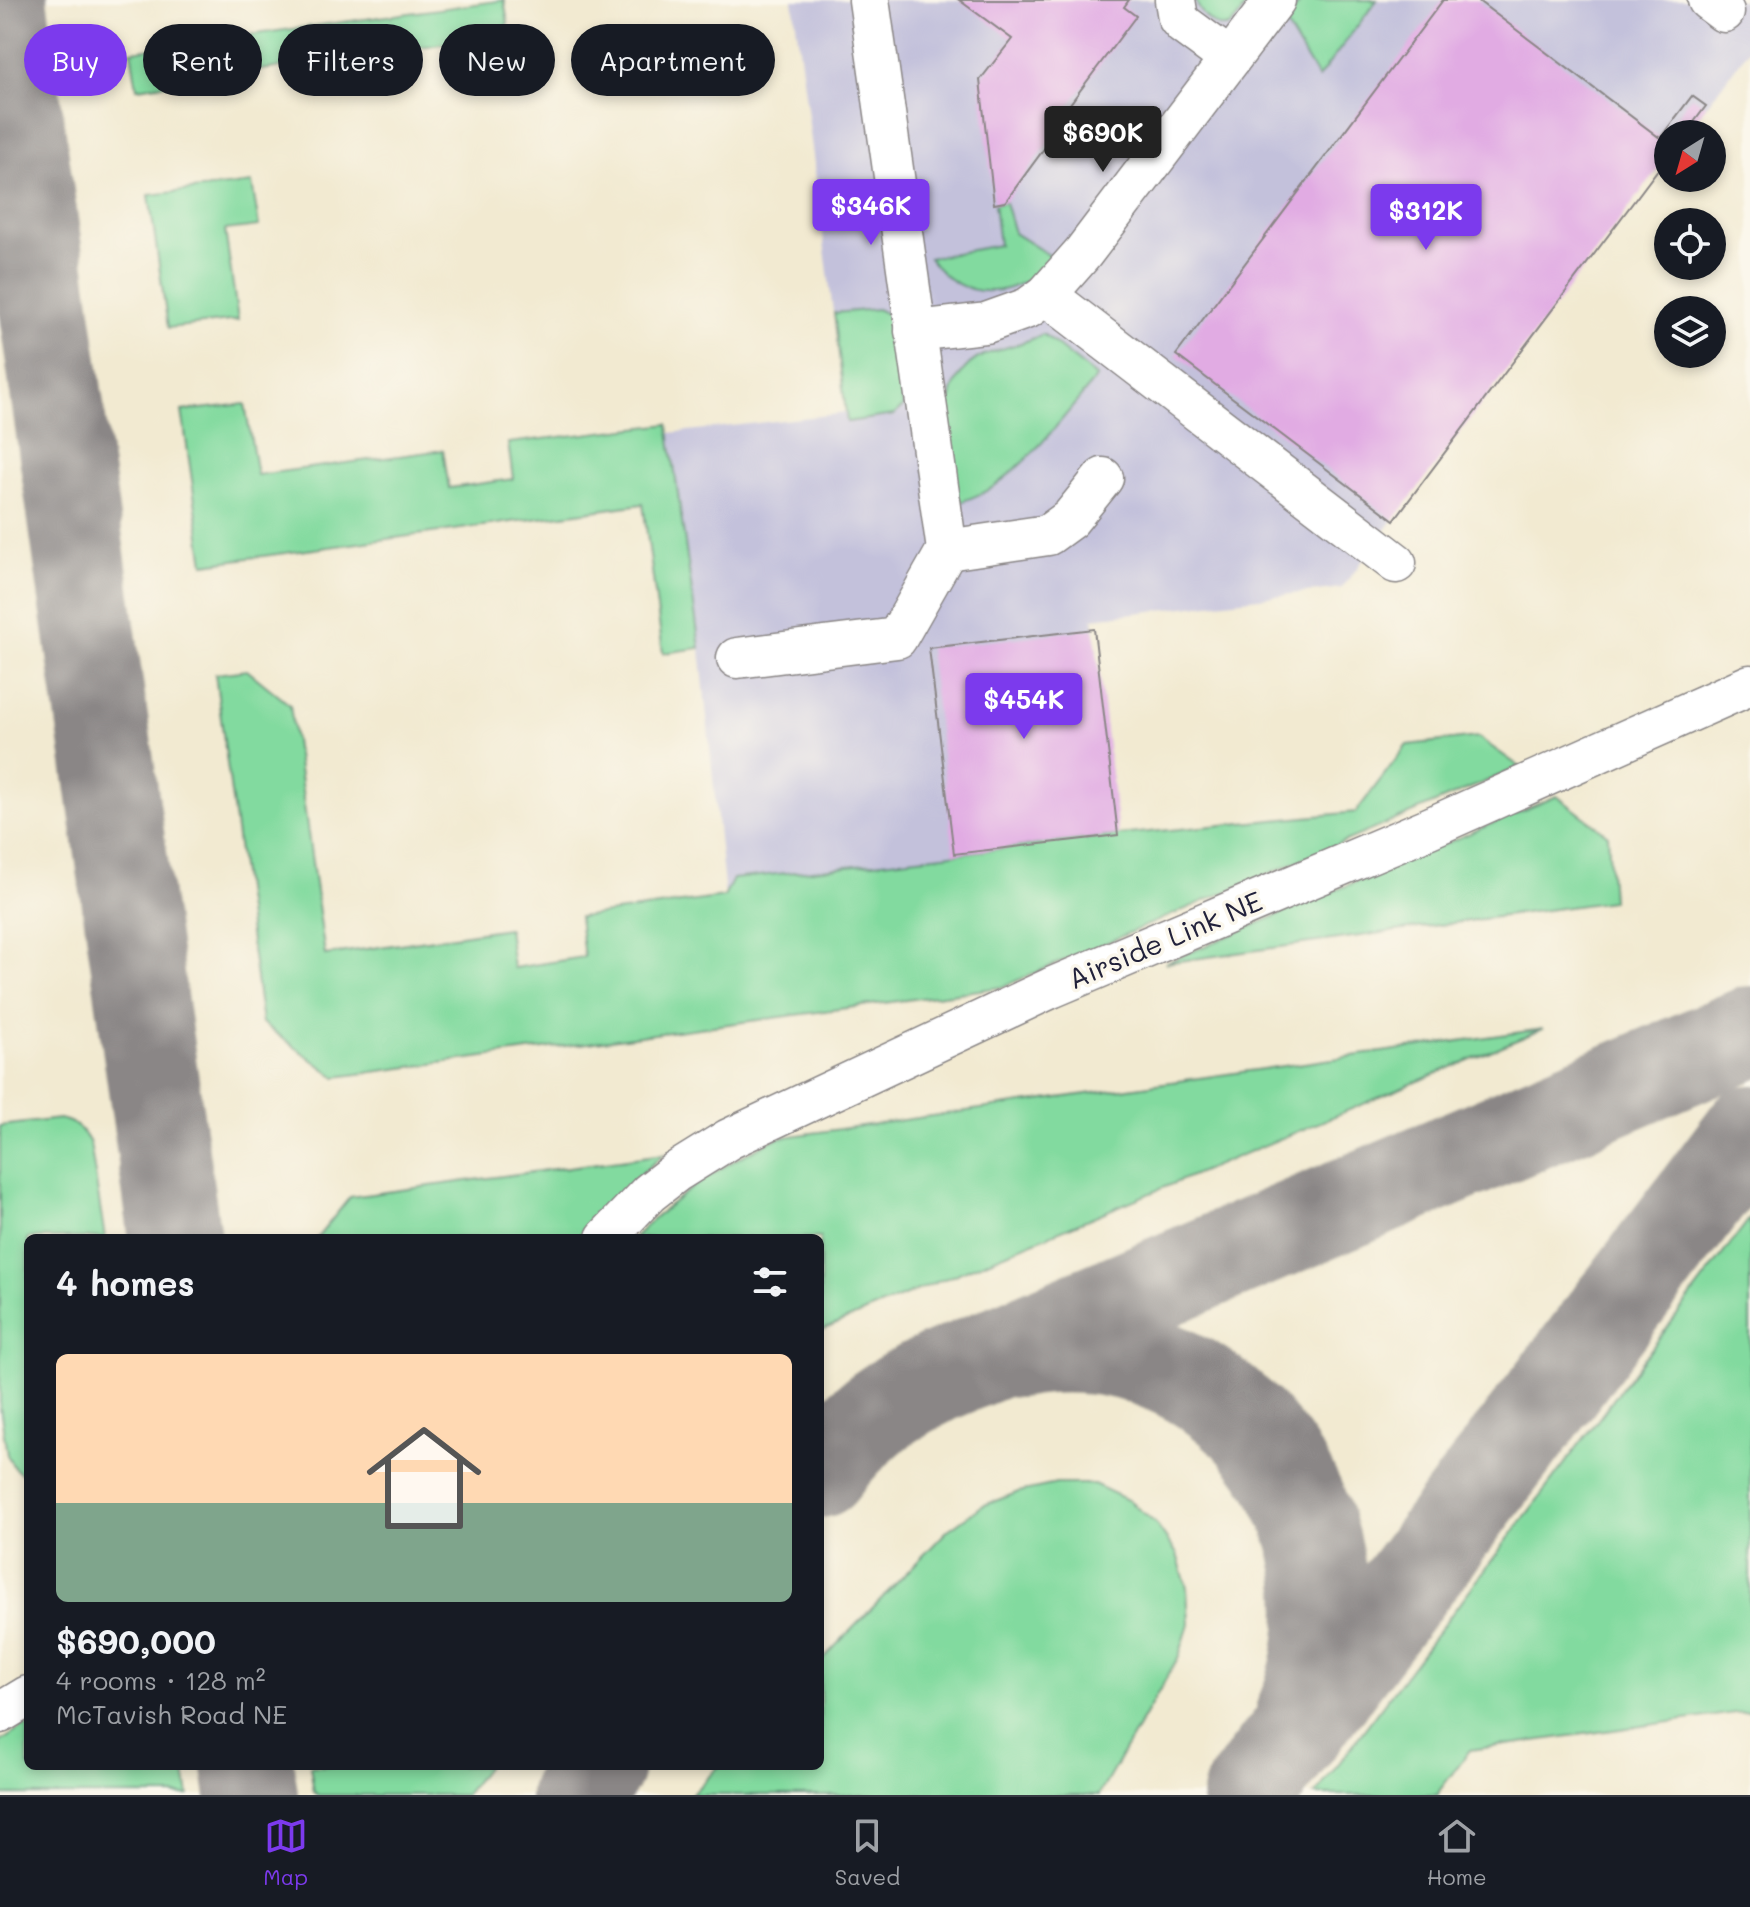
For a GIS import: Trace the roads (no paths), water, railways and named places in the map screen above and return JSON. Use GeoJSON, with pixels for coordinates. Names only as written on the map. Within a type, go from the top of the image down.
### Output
{"type":"FeatureCollection","features":[{"type":"Feature","properties":{"kind":"street"},"geometry":{"type":"LineString","coordinates":[[737,658],[897,638],[947,550],[869,0]]}},
{"type":"Feature","properties":{"kind":"street"},"geometry":{"type":"LineString","coordinates":[[1175,0],[1178,18],[1184,25],[1230,59]]}},
{"type":"Feature","properties":{"kind":"street"},"geometry":{"type":"LineString","coordinates":[[915,331],[986,323],[1028,308],[1046,295],[1083,253],[1275,0]]}},
{"type":"Feature","properties":{"kind":"street"},"geometry":{"type":"LineString","coordinates":[[1046,295],[1396,563]]}},
{"type":"Feature","properties":{"kind":"street"},"geometry":{"type":"LineString","coordinates":[[947,550],[1048,535],[1070,519],[1103,478]]}},
{"type":"Feature","properties":{"kind":"street","name":"Airside Link NE"},"geometry":{"type":"LineString","coordinates":[[610,1234],[649,1193],[729,1139],[1051,988],[1429,828],[1750,685]]}},
{"type":"Feature","properties":{"kind":"street"},"geometry":{"type":"LineString","coordinates":[[0,1713],[24,1698]]}}]}
